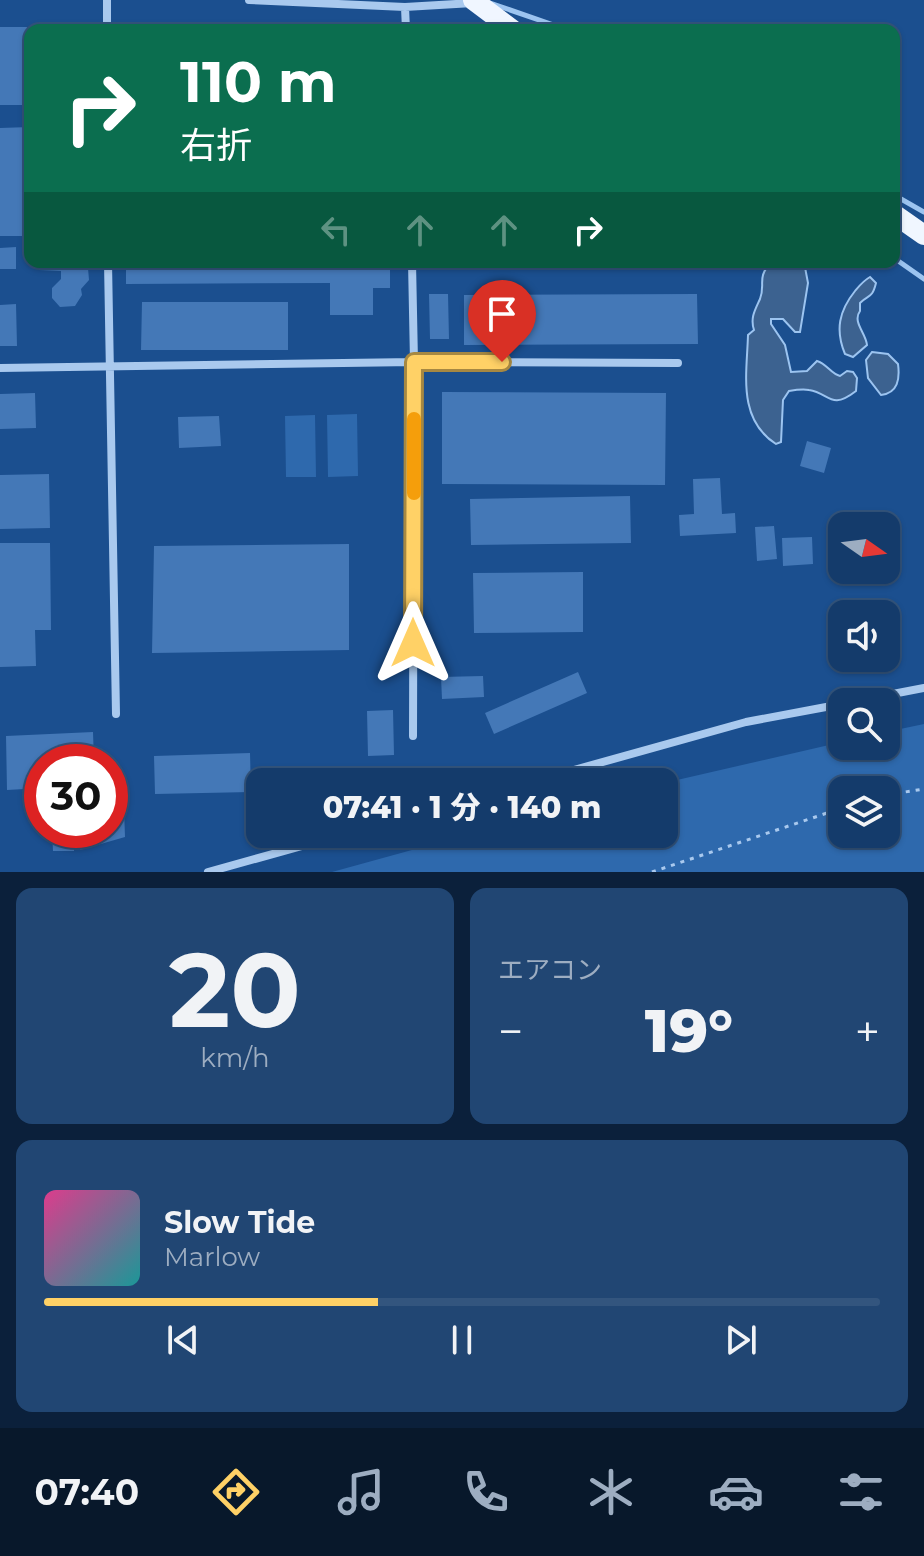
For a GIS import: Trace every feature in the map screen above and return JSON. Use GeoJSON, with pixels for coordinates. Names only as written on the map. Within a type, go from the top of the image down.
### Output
{"type":"FeatureCollection","features":[{"type":"Feature","properties":{"kind":"main road"},"geometry":{"type":"LineString","coordinates":[[473,2],[504,24]]}},
{"type":"Feature","properties":{"kind":"main road"},"geometry":{"type":"LineString","coordinates":[[900,218],[924,235]]}},
{"type":"Feature","properties":{"kind":"street"},"geometry":{"type":"LineString","coordinates":[[107,0],[107,24]]}},
{"type":"Feature","properties":{"kind":"street"},"geometry":{"type":"LineString","coordinates":[[249,0],[405,7],[473,2]]}},
{"type":"Feature","properties":{"kind":"street"},"geometry":{"type":"LineString","coordinates":[[405,7],[406,24]]}},
{"type":"Feature","properties":{"kind":"street"},"geometry":{"type":"LineString","coordinates":[[108,268],[116,714]]}},
{"type":"Feature","properties":{"kind":"street"},"geometry":{"type":"LineString","coordinates":[[412,268],[413,736]]}},
{"type":"Feature","properties":{"kind":"street"},"geometry":{"type":"LineString","coordinates":[[0,368],[414,362],[678,363]]}},
{"type":"Feature","properties":{"kind":"street"},"geometry":{"type":"LineString","coordinates":[[900,693],[924,688]]}},
{"type":"Feature","properties":{"kind":"street"},"geometry":{"type":"LineString","coordinates":[[581,768],[746,722],[828,707]]}},
{"type":"Feature","properties":{"kind":"street"},"geometry":{"type":"LineString","coordinates":[[208,872],[295,848]]}},
{"type":"Feature","properties":{"kind":"path"},"geometry":{"type":"LineString","coordinates":[[900,793],[924,789]]}},
{"type":"Feature","properties":{"kind":"path"},"geometry":{"type":"LineString","coordinates":[[652,872],[828,813]]}},
{"type":"Feature","properties":{"kind":"shaded area"},"geometry":{"type":"Polygon","coordinates":[[[766,268],[805,268],[808,283],[800,332],[795,332],[783,319],[771,319],[785,345],[791,372],[807,371],[817,361],[837,375],[847,371],[853,372],[857,378],[856,391],[841,400],[809,390],[789,391],[783,400],[781,442],[776,444],[755,422],[747,394],[748,335],[754,330],[753,318],[762,294],[766,268]]]}},
{"type":"Feature","properties":{"kind":"shaded area"},"geometry":{"type":"Polygon","coordinates":[[[870,277],[876,283],[875,288],[860,303],[858,315],[867,345],[853,357],[845,354],[840,321],[850,298],[870,277]]]}},
{"type":"Feature","properties":{"kind":"shaded area"},"geometry":{"type":"Polygon","coordinates":[[[872,352],[888,354],[898,364],[897,384],[887,394],[881,395],[868,378],[866,360],[872,352]]]}},
{"type":"Feature","properties":{"kind":"shaded area"},"geometry":{"type":"Polygon","coordinates":[[[357,414],[358,476],[328,477],[327,415],[357,414]]]}},
{"type":"Feature","properties":{"kind":"shaded area"},"geometry":{"type":"Polygon","coordinates":[[[315,415],[316,477],[286,477],[285,416],[315,415]]]}},
{"type":"Feature","properties":{"kind":"shaded area"},"geometry":{"type":"Polygon","coordinates":[[[924,724],[924,872],[332,872],[419,848],[678,848],[678,780],[828,745],[828,760],[900,760],[900,729],[924,724]]]}},
{"type":"Feature","properties":{"kind":"building"},"geometry":{"type":"Polygon","coordinates":[[[0,27],[24,27],[24,105],[0,105],[0,27]]]}},
{"type":"Feature","properties":{"kind":"building"},"geometry":{"type":"Polygon","coordinates":[[[24,127],[24,236],[0,236],[0,128],[24,127]]]}},
{"type":"Feature","properties":{"kind":"building"},"geometry":{"type":"Polygon","coordinates":[[[16,247],[16,269],[0,269],[0,248],[16,247]]]}},
{"type":"Feature","properties":{"kind":"building"},"geometry":{"type":"Polygon","coordinates":[[[88,268],[89,280],[81,289],[82,295],[75,306],[60,307],[52,298],[52,288],[61,279],[61,271],[39,270],[88,268]]]}},
{"type":"Feature","properties":{"kind":"building"},"geometry":{"type":"Polygon","coordinates":[[[126,268],[390,268],[390,288],[373,288],[373,315],[330,315],[330,283],[126,284],[126,268]]]}},
{"type":"Feature","properties":{"kind":"building"},"geometry":{"type":"Polygon","coordinates":[[[429,294],[448,294],[449,339],[430,339],[429,294]]]}},
{"type":"Feature","properties":{"kind":"building"},"geometry":{"type":"Polygon","coordinates":[[[697,294],[698,344],[464,345],[464,295],[697,294]]]}},
{"type":"Feature","properties":{"kind":"building"},"geometry":{"type":"Polygon","coordinates":[[[142,302],[288,302],[288,350],[141,350],[142,302]]]}},
{"type":"Feature","properties":{"kind":"building"},"geometry":{"type":"Polygon","coordinates":[[[16,304],[17,346],[0,346],[0,305],[16,304]]]}},
{"type":"Feature","properties":{"kind":"building"},"geometry":{"type":"Polygon","coordinates":[[[442,392],[666,393],[665,485],[442,484],[442,392]]]}},
{"type":"Feature","properties":{"kind":"building"},"geometry":{"type":"Polygon","coordinates":[[[35,393],[36,428],[0,429],[0,394],[35,393]]]}},
{"type":"Feature","properties":{"kind":"building"},"geometry":{"type":"Polygon","coordinates":[[[219,416],[221,446],[179,448],[178,417],[219,416]]]}},
{"type":"Feature","properties":{"kind":"building"},"geometry":{"type":"Polygon","coordinates":[[[807,441],[831,448],[824,473],[800,466],[807,441]]]}},
{"type":"Feature","properties":{"kind":"building"},"geometry":{"type":"Polygon","coordinates":[[[49,474],[50,528],[0,529],[0,475],[49,474]]]}},
{"type":"Feature","properties":{"kind":"building"},"geometry":{"type":"Polygon","coordinates":[[[720,478],[722,514],[735,513],[736,533],[680,536],[679,515],[694,514],[693,479],[720,478]]]}},
{"type":"Feature","properties":{"kind":"building"},"geometry":{"type":"Polygon","coordinates":[[[630,496],[631,543],[471,545],[470,499],[630,496]]]}},
{"type":"Feature","properties":{"kind":"building"},"geometry":{"type":"Polygon","coordinates":[[[774,526],[777,559],[757,561],[755,527],[774,526]]]}},
{"type":"Feature","properties":{"kind":"building"},"geometry":{"type":"Polygon","coordinates":[[[812,537],[813,564],[783,566],[782,538],[812,537]]]}},
{"type":"Feature","properties":{"kind":"building"},"geometry":{"type":"Polygon","coordinates":[[[0,543],[50,543],[51,630],[35,630],[36,666],[0,667],[0,543]]]}},
{"type":"Feature","properties":{"kind":"building"},"geometry":{"type":"Polygon","coordinates":[[[349,544],[349,650],[152,653],[154,546],[349,544]]]}},
{"type":"Feature","properties":{"kind":"building"},"geometry":{"type":"Polygon","coordinates":[[[583,572],[583,632],[474,633],[473,573],[583,572]]]}},
{"type":"Feature","properties":{"kind":"building"},"geometry":{"type":"Polygon","coordinates":[[[578,672],[587,693],[494,734],[485,713],[578,672]]]}},
{"type":"Feature","properties":{"kind":"building"},"geometry":{"type":"Polygon","coordinates":[[[483,676],[484,697],[442,699],[441,677],[483,676]]]}},
{"type":"Feature","properties":{"kind":"building"},"geometry":{"type":"Polygon","coordinates":[[[393,710],[394,755],[368,756],[367,711],[393,710]]]}},
{"type":"Feature","properties":{"kind":"building"},"geometry":{"type":"Polygon","coordinates":[[[93,732],[93,744],[24,744],[24,789],[7,790],[6,736],[93,732]]]}},
{"type":"Feature","properties":{"kind":"building"},"geometry":{"type":"Polygon","coordinates":[[[250,753],[250,768],[246,768],[246,792],[155,794],[154,756],[250,753]]]}},
{"type":"Feature","properties":{"kind":"building"},"geometry":{"type":"Polygon","coordinates":[[[53,848],[74,848],[74,851],[53,851],[53,848]]]}},
{"type":"Feature","properties":{"kind":"waterway"},"geometry":{"type":"LineString","coordinates":[[490,3],[551,24]]}},
{"type":"Feature","properties":{"kind":"waterway"},"geometry":{"type":"LineString","coordinates":[[900,198],[924,212]]}},
{"type":"Feature","properties":{"kind":"waterway"},"geometry":{"type":"LineString","coordinates":[[900,262],[924,279]]}},
{"type":"Feature","properties":{"kind":"slow traffic"},"geometry":{"type":"LineString","coordinates":[[414,419],[414,493]]}},
{"type":"Feature","properties":{"kind":"route"},"geometry":{"type":"LineString","coordinates":[[413,643],[414,362],[502,362]]}}]}
